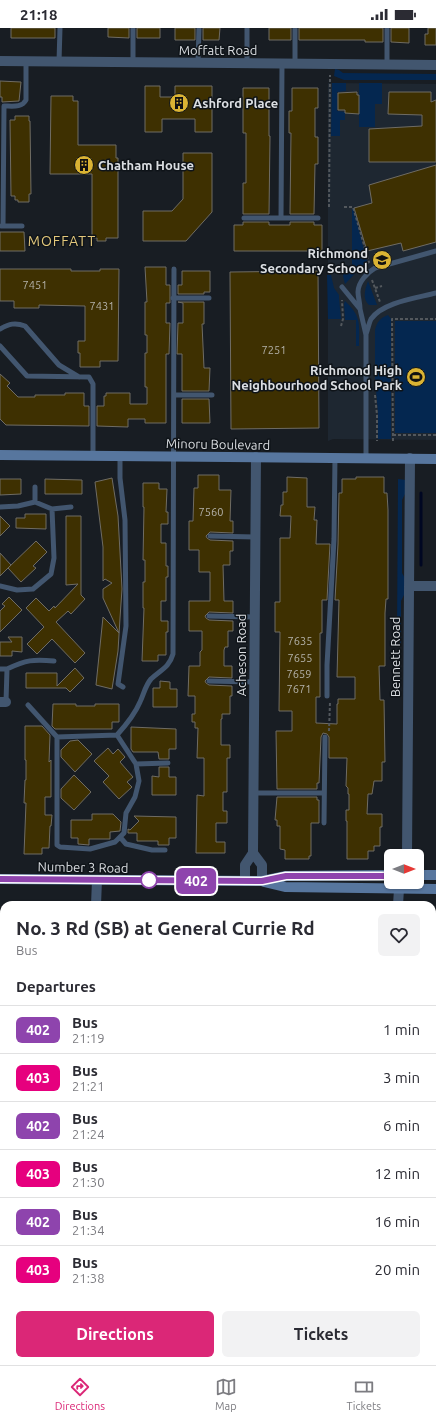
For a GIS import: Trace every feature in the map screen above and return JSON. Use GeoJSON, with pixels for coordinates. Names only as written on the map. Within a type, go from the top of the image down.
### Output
{"type":"FeatureCollection","features":[{"type":"Feature","properties":{"kind":"main road","name":"Minoru Boulevard"},"geometry":{"type":"LineString","coordinates":[[0,455],[436,459]]}},
{"type":"Feature","properties":{"kind":"main road"},"geometry":{"type":"LineString","coordinates":[[424,875],[436,875]]}},
{"type":"Feature","properties":{"kind":"main road","name":"Number 3 Road"},"geometry":{"type":"LineString","coordinates":[[0,879],[262,881],[286,876],[384,876]]}},
{"type":"Feature","properties":{"kind":"main road","name":"Number 3 Road"},"geometry":{"type":"LineString","coordinates":[[262,881],[285,887],[384,889]]}},
{"type":"Feature","properties":{"kind":"main road","name":"Number 3 Road"},"geometry":{"type":"LineString","coordinates":[[399,889],[436,890]]}},
{"type":"Feature","properties":{"kind":"street","name":"Moffatt Road"},"geometry":{"type":"LineString","coordinates":[[0,61],[436,65]]}},
{"type":"Feature","properties":{"kind":"street","name":"Acheson Road"},"geometry":{"type":"LineString","coordinates":[[245,881],[245,865],[253,853],[256,457]]}},
{"type":"Feature","properties":{"kind":"street","name":"Bennett Road"},"geometry":{"type":"LineString","coordinates":[[407,849],[410,458]]}},
{"type":"Feature","properties":{"kind":"street"},"geometry":{"type":"LineString","coordinates":[[409,586],[436,586]]}},
{"type":"Feature","properties":{"kind":"street","name":"Acheson Road"},"geometry":{"type":"LineString","coordinates":[[253,853],[262,865],[262,881]]}},
{"type":"Feature","properties":{"kind":"street"},"geometry":{"type":"LineString","coordinates":[[96,901],[97,880]]}},
{"type":"Feature","properties":{"kind":"street"},"geometry":{"type":"LineString","coordinates":[[398,901],[399,889]]}},
{"type":"Feature","properties":{"kind":"lane"},"geometry":{"type":"LineString","coordinates":[[60,28],[60,62]]}},
{"type":"Feature","properties":{"kind":"lane"},"geometry":{"type":"LineString","coordinates":[[133,28],[133,62]]}},
{"type":"Feature","properties":{"kind":"lane"},"geometry":{"type":"LineString","coordinates":[[198,28],[198,63]]}},
{"type":"Feature","properties":{"kind":"lane"},"geometry":{"type":"LineString","coordinates":[[247,28],[247,63]]}},
{"type":"Feature","properties":{"kind":"lane"},"geometry":{"type":"LineString","coordinates":[[295,28],[295,64]]}},
{"type":"Feature","properties":{"kind":"lane"},"geometry":{"type":"LineString","coordinates":[[387,28],[387,65]]}},
{"type":"Feature","properties":{"kind":"lane"},"geometry":{"type":"LineString","coordinates":[[22,226],[2,226],[2,106],[20,106],[24,104],[26,100],[26,62]]}},
{"type":"Feature","properties":{"kind":"lane"},"geometry":{"type":"LineString","coordinates":[[281,218],[282,64]]}},
{"type":"Feature","properties":{"kind":"lane"},"geometry":{"type":"LineString","coordinates":[[244,218],[318,218]]}},
{"type":"Feature","properties":{"kind":"lane"},"geometry":{"type":"LineString","coordinates":[[366,458],[366,335],[358,292],[360,285],[369,272],[375,268],[436,251]]}},
{"type":"Feature","properties":{"kind":"lane"},"geometry":{"type":"LineString","coordinates":[[57,737],[117,735],[137,709],[145,688],[151,680],[171,662],[173,654],[172,456],[174,395],[174,269]]}},
{"type":"Feature","properties":{"kind":"lane"},"geometry":{"type":"LineString","coordinates":[[342,287],[360,308]]}},
{"type":"Feature","properties":{"kind":"lane"},"geometry":{"type":"LineString","coordinates":[[366,335],[371,320],[380,310],[395,304],[436,293]]}},
{"type":"Feature","properties":{"kind":"lane"},"geometry":{"type":"LineString","coordinates":[[174,298],[209,298]]}},
{"type":"Feature","properties":{"kind":"lane"},"geometry":{"type":"LineString","coordinates":[[0,329],[11,324],[24,326],[59,365],[79,377]]}},
{"type":"Feature","properties":{"kind":"lane"},"geometry":{"type":"LineString","coordinates":[[0,346],[27,376],[89,377],[93,384],[93,455]]}},
{"type":"Feature","properties":{"kind":"lane"},"geometry":{"type":"LineString","coordinates":[[174,395],[212,395]]}},
{"type":"Feature","properties":{"kind":"lane"},"geometry":{"type":"LineString","coordinates":[[120,456],[120,478],[125,520],[126,626],[118,684],[123,687]]}},
{"type":"Feature","properties":{"kind":"lane"},"geometry":{"type":"LineString","coordinates":[[327,696],[327,665],[334,539],[335,458]]}},
{"type":"Feature","properties":{"kind":"lane"},"geometry":{"type":"LineString","coordinates":[[35,487],[35,502]]}},
{"type":"Feature","properties":{"kind":"lane"},"geometry":{"type":"LineString","coordinates":[[0,507],[18,506],[35,502],[52,509],[71,507]]}},
{"type":"Feature","properties":{"kind":"lane"},"geometry":{"type":"LineString","coordinates":[[0,586],[17,590],[33,589],[50,574],[54,558],[52,509]]}},
{"type":"Feature","properties":{"kind":"lane"},"geometry":{"type":"LineString","coordinates":[[210,536],[255,537]]}},
{"type":"Feature","properties":{"kind":"lane"},"geometry":{"type":"LineString","coordinates":[[209,616],[254,617]]}},
{"type":"Feature","properties":{"kind":"lane"},"geometry":{"type":"LineString","coordinates":[[0,669],[7,669],[20,663],[36,659],[54,661]]}},
{"type":"Feature","properties":{"kind":"lane"},"geometry":{"type":"LineString","coordinates":[[3,702],[7,669]]}},
{"type":"Feature","properties":{"kind":"lane"},"geometry":{"type":"LineString","coordinates":[[209,681],[254,682]]}},
{"type":"Feature","properties":{"kind":"lane"},"geometry":{"type":"LineString","coordinates":[[28,705],[57,737],[57,845],[60,847],[90,849],[115,842],[124,833],[126,813],[135,797],[139,781],[136,764],[117,735]]}},
{"type":"Feature","properties":{"kind":"lane"},"geometry":{"type":"LineString","coordinates":[[324,823],[325,737]]}},
{"type":"Feature","properties":{"kind":"lane"},"geometry":{"type":"LineString","coordinates":[[136,764],[168,763]]}},
{"type":"Feature","properties":{"kind":"lane"},"geometry":{"type":"LineString","coordinates":[[253,793],[324,793]]}},
{"type":"Feature","properties":{"kind":"lane"},"geometry":{"type":"LineString","coordinates":[[120,837],[126,844],[152,850],[164,850]]}},
{"type":"Feature","properties":{"kind":"path"},"geometry":{"type":"LineString","coordinates":[[329,207],[330,76]]}},
{"type":"Feature","properties":{"kind":"path"},"geometry":{"type":"LineString","coordinates":[[344,207],[353,207],[369,262],[366,264]]}},
{"type":"Feature","properties":{"kind":"path"},"geometry":{"type":"LineString","coordinates":[[371,277],[381,304]]}},
{"type":"Feature","properties":{"kind":"path"},"geometry":{"type":"LineString","coordinates":[[375,288],[382,286]]}},
{"type":"Feature","properties":{"kind":"path"},"geometry":{"type":"LineString","coordinates":[[341,326],[343,319],[341,303],[342,298]]}},
{"type":"Feature","properties":{"kind":"path"},"geometry":{"type":"LineString","coordinates":[[389,312],[392,319],[392,441]]}},
{"type":"Feature","properties":{"kind":"path"},"geometry":{"type":"LineString","coordinates":[[392,319],[436,319]]}},
{"type":"Feature","properties":{"kind":"path"},"geometry":{"type":"LineString","coordinates":[[374,389],[377,415],[377,441]]}},
{"type":"Feature","properties":{"kind":"path"},"geometry":{"type":"LineString","coordinates":[[392,436],[436,435]]}},
{"type":"Feature","properties":{"kind":"path"},"geometry":{"type":"LineString","coordinates":[[325,737],[330,731],[330,699],[327,696]]}},
{"type":"Feature","properties":{"kind":"shaded area"},"geometry":{"type":"Polygon","coordinates":[[[335,69],[343,73],[436,74],[436,80],[344,80],[334,76],[335,69]]]}},
{"type":"Feature","properties":{"kind":"shaded area","name":"Richmond Secondary School"},"geometry":{"type":"Polygon","coordinates":[[[328,83],[436,84],[436,440],[333,439],[328,441],[328,83]]]}},
{"type":"Feature","properties":{"kind":"shaded area"},"geometry":{"type":"Polygon","coordinates":[[[332,83],[346,83],[346,91],[337,92],[337,111],[345,112],[345,120],[340,120],[340,136],[331,136],[332,83]]]}},
{"type":"Feature","properties":{"kind":"shaded area"},"geometry":{"type":"Polygon","coordinates":[[[359,83],[382,83],[382,104],[375,104],[375,127],[359,127],[359,83]]]}},
{"type":"Feature","properties":{"kind":"shaded area"},"geometry":{"type":"Polygon","coordinates":[[[352,209],[355,215],[367,261],[345,284],[343,276],[344,271],[352,271],[352,209]]]}},
{"type":"Feature","properties":{"kind":"shaded area"},"geometry":{"type":"Polygon","coordinates":[[[327,275],[331,275],[334,288],[339,295],[341,319],[328,319],[327,275]]]}},
{"type":"Feature","properties":{"kind":"shaded area"},"geometry":{"type":"Polygon","coordinates":[[[368,281],[377,305],[369,305],[365,300],[365,291],[368,281]]]}},
{"type":"Feature","properties":{"kind":"shaded area"},"geometry":{"type":"Polygon","coordinates":[[[345,301],[357,316],[359,326],[359,346],[356,346],[356,320],[345,320],[345,301]]]}},
{"type":"Feature","properties":{"kind":"shaded area"},"geometry":{"type":"Polygon","coordinates":[[[388,315],[391,319],[391,439],[378,439],[378,413],[375,377],[375,330],[379,321],[388,315]]]}},
{"type":"Feature","properties":{"kind":"shaded area","name":"Richmond High Neighbourhood School Park"},"geometry":{"type":"Polygon","coordinates":[[[395,321],[436,321],[436,433],[395,433],[395,321]]]}},
{"type":"Feature","properties":{"kind":"shaded area"},"geometry":{"type":"Polygon","coordinates":[[[398,479],[406,480],[406,492],[402,500],[402,573],[405,578],[405,593],[401,601],[401,644],[397,635],[398,479]]]}},
{"type":"Feature","properties":{"kind":"building"},"geometry":{"type":"Polygon","coordinates":[[[11,28],[55,28],[55,38],[11,38],[11,28]]]}},
{"type":"Feature","properties":{"kind":"building"},"geometry":{"type":"Polygon","coordinates":[[[108,28],[129,28],[129,38],[108,37],[108,28]]]}},
{"type":"Feature","properties":{"kind":"building"},"geometry":{"type":"Polygon","coordinates":[[[137,28],[160,28],[160,38],[137,38],[137,28]]]}},
{"type":"Feature","properties":{"kind":"building"},"geometry":{"type":"Polygon","coordinates":[[[175,28],[195,28],[195,40],[175,40],[175,28]]]}},
{"type":"Feature","properties":{"kind":"building"},"geometry":{"type":"Polygon","coordinates":[[[203,28],[220,28],[219,40],[203,40],[203,28]]]}},
{"type":"Feature","properties":{"kind":"building"},"geometry":{"type":"Polygon","coordinates":[[[269,28],[291,28],[291,40],[269,40],[269,28]]]}},
{"type":"Feature","properties":{"kind":"building"},"geometry":{"type":"Polygon","coordinates":[[[299,28],[383,28],[383,42],[365,42],[365,40],[299,40],[299,28]]]}},
{"type":"Feature","properties":{"kind":"building"},"geometry":{"type":"Polygon","coordinates":[[[391,28],[409,28],[409,43],[391,42],[391,28]]]}},
{"type":"Feature","properties":{"kind":"building"},"geometry":{"type":"Polygon","coordinates":[[[428,28],[436,28],[436,45],[425,45],[425,34],[428,34],[428,28]]]}},
{"type":"Feature","properties":{"kind":"building"},"geometry":{"type":"Polygon","coordinates":[[[0,81],[21,82],[19,101],[2,102],[2,97],[0,97],[0,81]]]}},
{"type":"Feature","properties":{"kind":"building","name":"Ashford Place"},"geometry":{"type":"Polygon","coordinates":[[[145,86],[160,86],[160,97],[175,97],[175,86],[212,86],[212,132],[195,132],[195,119],[162,119],[162,132],[145,132],[145,86]]]}},
{"type":"Feature","properties":{"kind":"building"},"geometry":{"type":"Polygon","coordinates":[[[243,88],[269,88],[269,214],[243,214],[243,183],[246,183],[246,133],[243,133],[243,88]]]}},
{"type":"Feature","properties":{"kind":"building"},"geometry":{"type":"Polygon","coordinates":[[[292,88],[318,88],[318,108],[315,108],[315,137],[318,137],[318,164],[315,164],[314,214],[290,214],[291,133],[289,133],[289,111],[292,111],[292,88]]]}},
{"type":"Feature","properties":{"kind":"building"},"geometry":{"type":"Polygon","coordinates":[[[357,92],[357,95],[359,95],[359,114],[345,113],[345,110],[338,110],[338,93],[357,92]]]}},
{"type":"Feature","properties":{"kind":"building"},"geometry":{"type":"Polygon","coordinates":[[[389,92],[431,92],[431,102],[436,100],[436,162],[369,162],[369,129],[422,126],[422,115],[388,114],[389,92]]]}},
{"type":"Feature","properties":{"kind":"building","name":"Chatham House"},"geometry":{"type":"Polygon","coordinates":[[[51,96],[73,96],[73,101],[78,101],[78,145],[116,145],[116,158],[118,158],[118,238],[106,238],[106,241],[97,241],[97,238],[92,238],[92,174],[50,174],[51,96]]]}},
{"type":"Feature","properties":{"kind":"building"},"geometry":{"type":"Polygon","coordinates":[[[15,116],[29,116],[30,121],[31,194],[29,194],[29,202],[18,202],[18,200],[15,200],[15,196],[11,196],[10,120],[15,120],[15,116]]]}},
{"type":"Feature","properties":{"kind":"building"},"geometry":{"type":"Polygon","coordinates":[[[183,153],[212,153],[212,212],[186,241],[143,241],[143,211],[172,211],[183,199],[183,153]]]}},
{"type":"Feature","properties":{"kind":"building"},"geometry":{"type":"Polygon","coordinates":[[[436,165],[436,242],[403,251],[401,243],[367,251],[354,208],[372,203],[369,185],[436,165]]]}},
{"type":"Feature","properties":{"kind":"building"},"geometry":{"type":"Polygon","coordinates":[[[243,222],[269,222],[269,225],[290,225],[290,222],[314,222],[314,225],[322,225],[322,251],[234,251],[234,225],[243,225],[243,222]]]}},
{"type":"Feature","properties":{"kind":"building"},"geometry":{"type":"Polygon","coordinates":[[[0,232],[24,232],[25,251],[0,251],[0,232]]]}},
{"type":"Feature","properties":{"kind":"building"},"geometry":{"type":"Polygon","coordinates":[[[145,267],[166,267],[166,285],[170,285],[170,303],[166,303],[166,323],[170,323],[169,354],[166,354],[166,423],[145,423],[145,419],[128,419],[128,427],[97,426],[97,406],[104,406],[104,396],[106,396],[106,393],[130,393],[130,404],[147,404],[147,387],[145,387],[145,353],[147,353],[147,335],[145,335],[145,302],[147,302],[145,267]]]}},
{"type":"Feature","properties":{"kind":"building"},"geometry":{"type":"Polygon","coordinates":[[[0,269],[71,269],[71,271],[100,271],[100,269],[119,269],[118,361],[100,361],[100,367],[80,367],[78,341],[85,341],[85,306],[39,305],[39,308],[14,308],[14,301],[0,301],[0,269]]]}},
{"type":"Feature","properties":{"kind":"building"},"geometry":{"type":"Polygon","coordinates":[[[182,271],[210,271],[210,292],[204,292],[204,294],[178,294],[178,285],[182,285],[182,271]]]}},
{"type":"Feature","properties":{"kind":"building"},"geometry":{"type":"Polygon","coordinates":[[[318,271],[319,428],[231,429],[230,272],[318,271]]]}},
{"type":"Feature","properties":{"kind":"building"},"geometry":{"type":"Polygon","coordinates":[[[178,302],[204,302],[204,324],[202,324],[204,368],[210,368],[209,391],[182,391],[182,354],[177,354],[178,323],[183,323],[183,303],[178,302]]]}},
{"type":"Feature","properties":{"kind":"building"},"geometry":{"type":"Polygon","coordinates":[[[0,374],[10,383],[7,386],[18,397],[84,393],[84,406],[89,406],[89,426],[6,425],[0,419],[0,374]]]}},
{"type":"Feature","properties":{"kind":"building"},"geometry":{"type":"Polygon","coordinates":[[[182,399],[209,399],[210,423],[182,423],[182,399]]]}},
{"type":"Feature","properties":{"kind":"building"},"geometry":{"type":"Polygon","coordinates":[[[198,475],[219,475],[219,490],[231,490],[230,521],[233,521],[233,533],[210,532],[206,536],[210,540],[233,541],[233,551],[230,551],[230,565],[223,565],[224,601],[233,601],[233,613],[209,612],[205,616],[209,620],[233,621],[233,631],[228,631],[228,647],[225,647],[224,650],[224,666],[232,666],[232,678],[209,677],[205,681],[209,685],[232,686],[232,696],[230,696],[230,714],[222,714],[221,719],[221,745],[230,745],[230,758],[227,758],[227,792],[223,792],[223,811],[227,811],[227,823],[216,823],[216,842],[225,842],[225,853],[196,853],[197,795],[204,796],[204,758],[197,758],[198,728],[195,728],[195,722],[192,722],[192,714],[195,714],[195,696],[188,696],[189,666],[200,666],[202,631],[189,631],[189,601],[210,601],[210,572],[199,572],[199,550],[189,550],[189,521],[193,521],[194,488],[198,488],[198,475]]]}},
{"type":"Feature","properties":{"kind":"building"},"geometry":{"type":"Polygon","coordinates":[[[287,477],[307,478],[307,507],[315,507],[314,520],[317,520],[316,544],[330,544],[327,600],[322,600],[322,633],[320,633],[320,697],[316,697],[316,723],[337,724],[338,699],[355,699],[355,677],[337,677],[339,600],[335,600],[339,493],[342,493],[342,479],[356,479],[356,477],[384,477],[384,493],[387,493],[388,510],[388,599],[386,599],[385,613],[385,666],[379,666],[380,700],[384,700],[385,762],[382,762],[382,781],[374,781],[372,794],[368,794],[367,814],[382,814],[382,827],[380,827],[380,846],[374,846],[374,851],[368,851],[368,859],[347,859],[346,810],[349,810],[349,794],[346,786],[347,758],[329,758],[329,737],[327,734],[323,733],[321,737],[319,783],[317,783],[317,789],[277,789],[276,731],[292,731],[292,711],[279,711],[280,632],[275,632],[275,602],[280,602],[280,538],[290,538],[291,516],[280,516],[281,505],[283,505],[283,492],[287,492],[287,477]]]}},
{"type":"Feature","properties":{"kind":"building"},"geometry":{"type":"Polygon","coordinates":[[[112,478],[118,516],[122,589],[118,651],[112,689],[96,685],[103,617],[119,633],[103,598],[103,589],[112,583],[105,579],[103,581],[103,547],[95,482],[112,478]]]}},
{"type":"Feature","properties":{"kind":"building"},"geometry":{"type":"Polygon","coordinates":[[[0,479],[21,479],[21,494],[0,495],[0,479]]]}},
{"type":"Feature","properties":{"kind":"building"},"geometry":{"type":"Polygon","coordinates":[[[45,479],[82,480],[82,494],[45,494],[45,479]]]}},
{"type":"Feature","properties":{"kind":"building"},"geometry":{"type":"Polygon","coordinates":[[[143,483],[159,483],[159,489],[167,489],[166,512],[168,512],[168,524],[161,524],[161,543],[166,543],[166,566],[168,566],[168,577],[166,577],[166,601],[161,601],[161,621],[168,621],[168,632],[166,632],[166,655],[158,655],[158,661],[142,661],[144,608],[143,582],[145,582],[145,560],[143,560],[143,483]]]}},
{"type":"Feature","properties":{"kind":"building"},"geometry":{"type":"Polygon","coordinates":[[[25,514],[46,514],[46,529],[16,528],[16,518],[25,518],[25,514]]]}},
{"type":"Feature","properties":{"kind":"building"},"geometry":{"type":"Polygon","coordinates":[[[0,516],[10,526],[0,536],[0,516]]]}},
{"type":"Feature","properties":{"kind":"building"},"geometry":{"type":"Polygon","coordinates":[[[66,516],[81,516],[81,595],[85,599],[71,614],[68,611],[56,622],[85,653],[75,663],[52,639],[37,654],[27,644],[44,627],[26,608],[36,598],[49,611],[54,606],[55,608],[78,584],[66,585],[66,516]]]}},
{"type":"Feature","properties":{"kind":"building"},"geometry":{"type":"Polygon","coordinates":[[[36,541],[47,552],[33,566],[36,568],[21,582],[8,568],[36,541]]]}},
{"type":"Feature","properties":{"kind":"building"},"geometry":{"type":"Polygon","coordinates":[[[0,553],[11,565],[0,576],[0,553]]]}},
{"type":"Feature","properties":{"kind":"building"},"geometry":{"type":"Polygon","coordinates":[[[9,597],[22,610],[0,632],[0,611],[5,606],[2,604],[9,597]]]}},
{"type":"Feature","properties":{"kind":"building"},"geometry":{"type":"Polygon","coordinates":[[[8,637],[22,637],[22,652],[12,651],[12,656],[0,656],[0,642],[12,642],[8,637]]]}},
{"type":"Feature","properties":{"kind":"building"},"geometry":{"type":"Polygon","coordinates":[[[75,668],[84,678],[70,692],[66,688],[26,688],[26,673],[57,673],[57,686],[75,668]]]}},
{"type":"Feature","properties":{"kind":"building"},"geometry":{"type":"Polygon","coordinates":[[[160,681],[170,682],[170,689],[177,689],[177,707],[153,707],[153,688],[160,688],[160,681]]]}},
{"type":"Feature","properties":{"kind":"building"},"geometry":{"type":"Polygon","coordinates":[[[53,704],[95,706],[95,704],[119,704],[119,722],[112,722],[112,729],[55,729],[52,726],[53,704]]]}},
{"type":"Feature","properties":{"kind":"building"},"geometry":{"type":"Polygon","coordinates":[[[25,726],[42,726],[50,735],[49,762],[51,760],[51,797],[45,797],[45,815],[52,815],[49,848],[42,848],[42,854],[24,854],[26,803],[24,803],[26,780],[25,726]]]}},
{"type":"Feature","properties":{"kind":"building"},"geometry":{"type":"Polygon","coordinates":[[[131,727],[176,729],[176,749],[169,749],[169,759],[159,759],[158,752],[133,752],[131,749],[131,727]]]}},
{"type":"Feature","properties":{"kind":"building"},"geometry":{"type":"Polygon","coordinates":[[[78,740],[92,754],[75,772],[61,757],[61,750],[70,741],[78,740]]]}},
{"type":"Feature","properties":{"kind":"building"},"geometry":{"type":"Polygon","coordinates":[[[108,748],[113,754],[118,749],[125,757],[120,762],[133,777],[127,782],[132,787],[119,799],[103,782],[109,776],[94,761],[108,748]]]}},
{"type":"Feature","properties":{"kind":"building"},"geometry":{"type":"Polygon","coordinates":[[[159,767],[169,767],[169,777],[176,777],[176,795],[152,795],[152,776],[159,777],[159,767]]]}},
{"type":"Feature","properties":{"kind":"building"},"geometry":{"type":"Polygon","coordinates":[[[74,775],[91,792],[74,810],[61,798],[61,789],[74,775]]]}},
{"type":"Feature","properties":{"kind":"building"},"geometry":{"type":"Polygon","coordinates":[[[277,797],[317,797],[317,800],[319,800],[319,823],[311,823],[311,856],[309,856],[309,859],[285,859],[285,850],[280,849],[280,826],[277,826],[277,820],[275,820],[277,797]]]}},
{"type":"Feature","properties":{"kind":"building"},"geometry":{"type":"Polygon","coordinates":[[[92,814],[113,814],[121,822],[120,831],[110,832],[110,839],[89,839],[89,845],[78,844],[78,838],[71,838],[71,820],[92,820],[92,814]]]}},
{"type":"Feature","properties":{"kind":"building"},"geometry":{"type":"Polygon","coordinates":[[[134,816],[176,817],[176,838],[169,838],[169,845],[158,845],[158,841],[137,841],[137,833],[128,833],[128,829],[130,830],[139,821],[134,816]]]}},
{"type":"Feature","properties":{"kind":"waterway"},"geometry":{"type":"LineString","coordinates":[[421,493],[421,565]]}},
{"type":"Feature","properties":{"kind":"bus line","name":"402"},"geometry":{"type":"LineString","coordinates":[[0,879],[262,881],[286,876],[384,876]]}},
{"type":"Feature","properties":{"kind":"place","name":"Ashford Place"},"geometry":{"type":"Point","coordinates":[179,103]}},
{"type":"Feature","properties":{"kind":"place","name":"Chatham House"},"geometry":{"type":"Point","coordinates":[84,165]}},
{"type":"Feature","properties":{"kind":"place","name":"Richmond Secondary School"},"geometry":{"type":"Point","coordinates":[382,260]}},
{"type":"Feature","properties":{"kind":"place","name":"Richmond High Neighbourhood School Park"},"geometry":{"type":"Point","coordinates":[416,377]}},
{"type":"Feature","properties":{"kind":"district","name":"MOFFATT"},"geometry":{"type":"Point","coordinates":[62,241]}}]}
